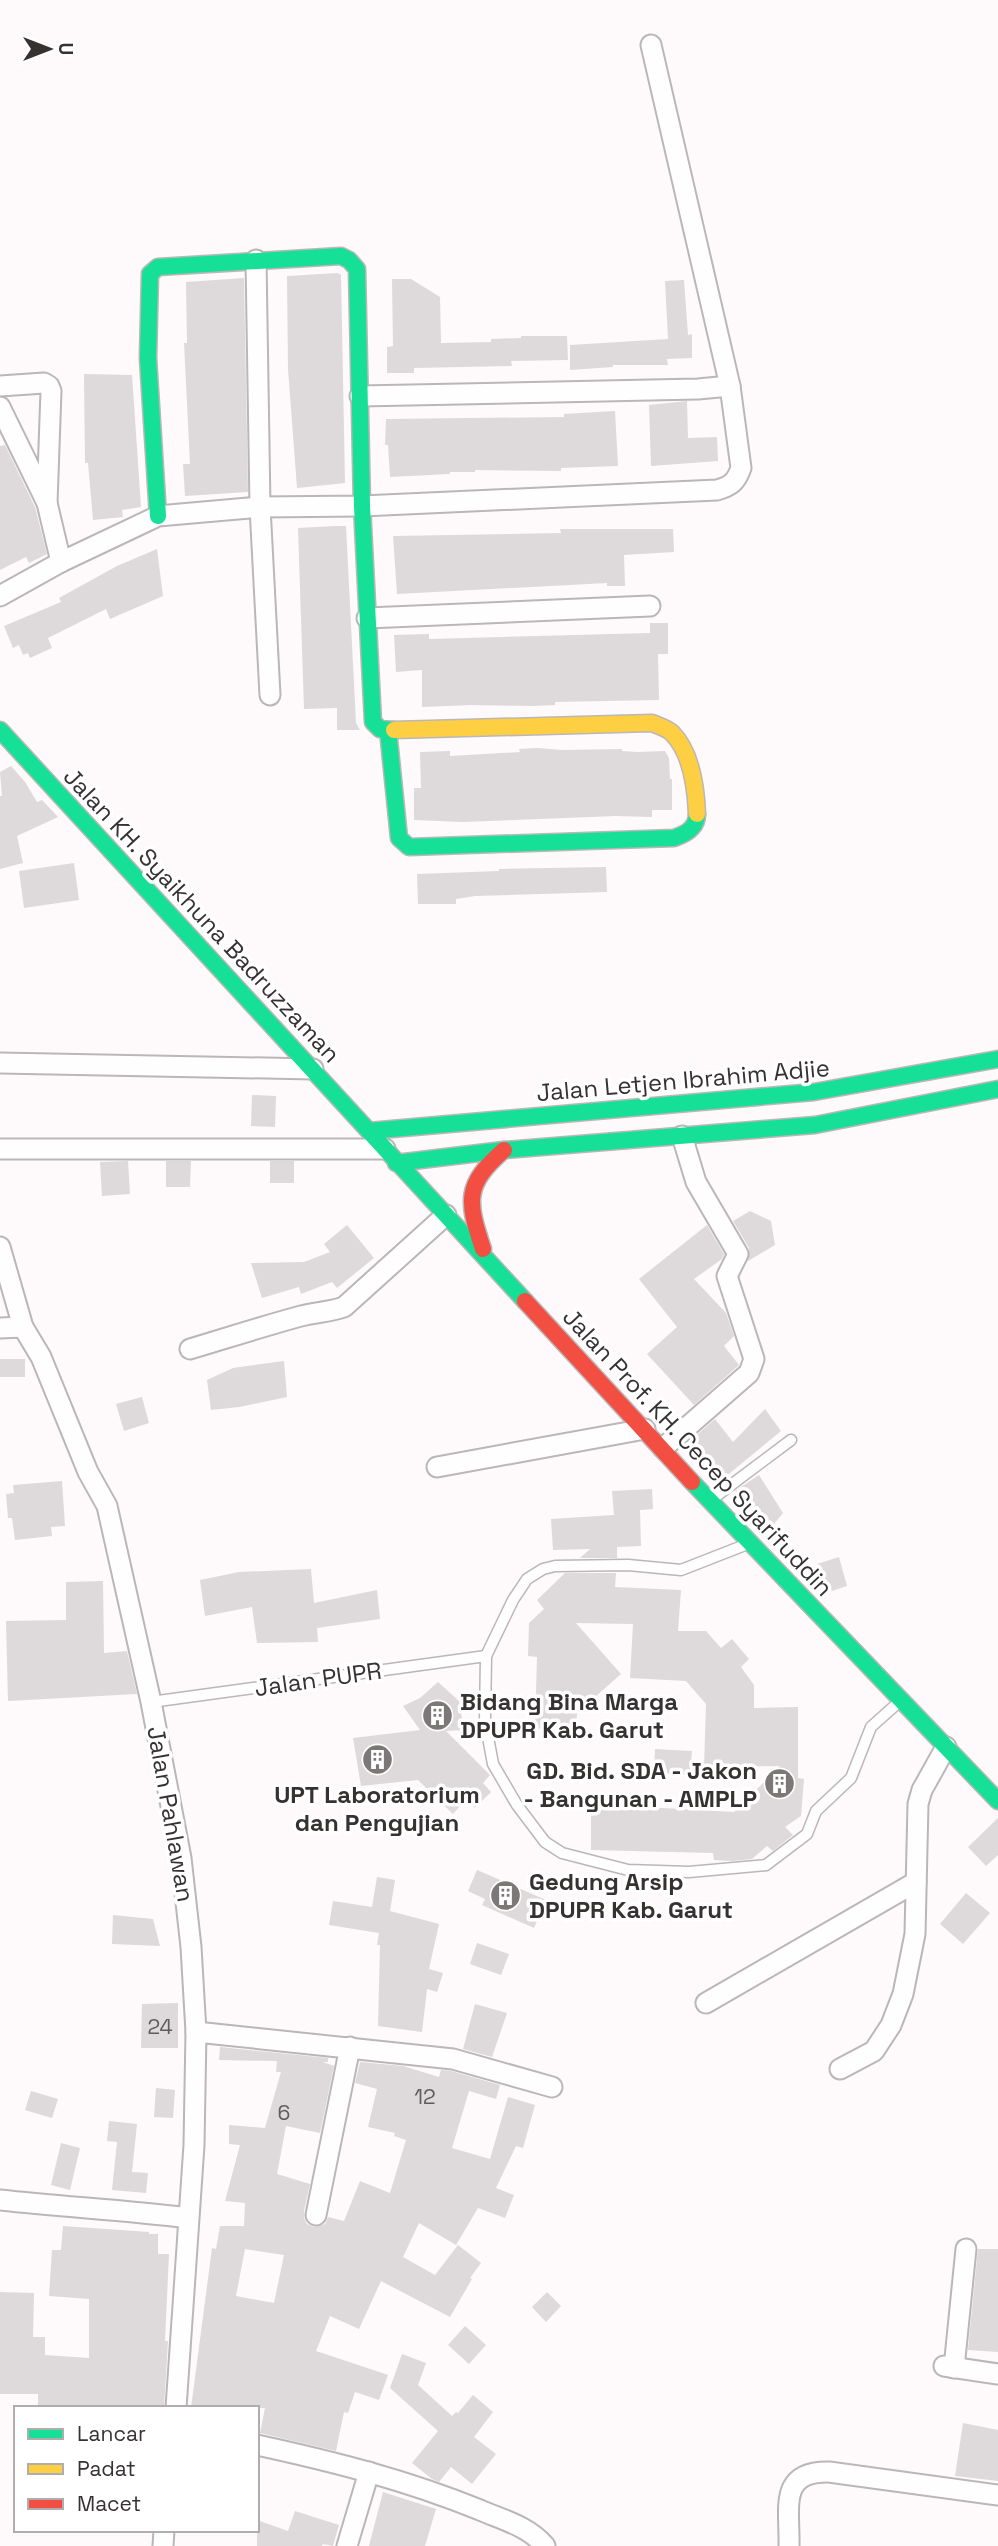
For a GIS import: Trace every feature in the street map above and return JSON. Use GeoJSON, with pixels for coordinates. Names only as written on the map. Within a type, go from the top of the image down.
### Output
{"type":"FeatureCollection","features":[{"type":"Feature","properties":{"kind":"street"},"geometry":{"type":"LineString","coordinates":[[0,596],[61,562],[158,516],[260,507],[362,506],[717,490],[731,486],[738,478],[741,468],[730,386],[650,45]]}},
{"type":"Feature","properties":{"kind":"street"},"geometry":{"type":"LineString","coordinates":[[158,516],[148,358],[150,274],[158,267],[256,260],[341,256],[349,260],[357,269],[362,506],[371,716],[375,726],[388,730],[652,723],[671,732],[682,750],[690,769],[697,819],[687,834],[674,838],[414,848],[404,845],[399,838],[388,730]]}},
{"type":"Feature","properties":{"kind":"street"},"geometry":{"type":"LineString","coordinates":[[256,260],[260,507],[270,695]]}},
{"type":"Feature","properties":{"kind":"street"},"geometry":{"type":"LineString","coordinates":[[0,386],[44,383],[49,386],[47,503]]}},
{"type":"Feature","properties":{"kind":"street"},"geometry":{"type":"LineString","coordinates":[[360,396],[730,386]]}},
{"type":"Feature","properties":{"kind":"street"},"geometry":{"type":"LineString","coordinates":[[0,407],[47,503],[61,562]]}},
{"type":"Feature","properties":{"kind":"street"},"geometry":{"type":"LineString","coordinates":[[367,618],[650,606]]}},
{"type":"Feature","properties":{"kind":"street","name":"Jalan KH. Syaikhuna Badruzzaman"},"geometry":{"type":"LineString","coordinates":[[0,730],[369,1131]]}},
{"type":"Feature","properties":{"kind":"street","name":"Jalan Letjen Ibrahim Adjie"},"geometry":{"type":"LineString","coordinates":[[369,1131],[814,1092],[998,1059]]}},
{"type":"Feature","properties":{"kind":"street"},"geometry":{"type":"LineString","coordinates":[[0,1063],[313,1069]]}},
{"type":"Feature","properties":{"kind":"street"},"geometry":{"type":"LineString","coordinates":[[0,1149],[390,1156],[504,1150],[815,1125],[998,1089]]}},
{"type":"Feature","properties":{"kind":"street","name":"Jalan Prof. KH. Cecep Syarifuddin"},"geometry":{"type":"LineString","coordinates":[[369,1131],[749,1543],[946,1747],[991,1782],[998,1801]]}},
{"type":"Feature","properties":{"kind":"street"},"geometry":{"type":"LineString","coordinates":[[663,1448],[748,1373],[754,1359],[727,1276],[738,1254],[696,1182],[682,1136]]}},
{"type":"Feature","properties":{"kind":"street"},"geometry":{"type":"LineString","coordinates":[[486,1258],[473,1218],[472,1196],[478,1176],[504,1150]]}},
{"type":"Feature","properties":{"kind":"street"},"geometry":{"type":"LineString","coordinates":[[190,1349],[318,1311],[333,1311],[344,1307],[446,1215]]}},
{"type":"Feature","properties":{"kind":"street","name":"Jalan Pahlawan"},"geometry":{"type":"LineString","coordinates":[[0,1247],[23,1327],[41,1357],[88,1472],[107,1506],[151,1702],[181,1858],[191,1947],[196,2032],[194,2145],[176,2406]]}},
{"type":"Feature","properties":{"kind":"street"},"geometry":{"type":"LineString","coordinates":[[0,1328],[23,1327]]}},
{"type":"Feature","properties":{"kind":"street"},"geometry":{"type":"LineString","coordinates":[[438,1467],[645,1429]]}},
{"type":"Feature","properties":{"kind":"street"},"geometry":{"type":"LineString","coordinates":[[840,2069],[874,2051],[891,2025],[910,1965],[915,1934],[918,1804],[922,1790],[946,1747]]}},
{"type":"Feature","properties":{"kind":"street"},"geometry":{"type":"LineString","coordinates":[[706,2003],[916,1882]]}},
{"type":"Feature","properties":{"kind":"street"},"geometry":{"type":"LineString","coordinates":[[196,2032],[453,2059],[552,2087]]}},
{"type":"Feature","properties":{"kind":"street"},"geometry":{"type":"LineString","coordinates":[[316,2215],[350,2047]]}},
{"type":"Feature","properties":{"kind":"street"},"geometry":{"type":"LineString","coordinates":[[0,2200],[50,2207],[135,2211],[188,2218]]}},
{"type":"Feature","properties":{"kind":"street"},"geometry":{"type":"LineString","coordinates":[[966,2249],[949,2367],[998,2374]]}},
{"type":"Feature","properties":{"kind":"street"},"geometry":{"type":"LineString","coordinates":[[259,2445],[423,2487],[521,2527],[536,2536],[545,2546]]}},
{"type":"Feature","properties":{"kind":"street"},"geometry":{"type":"LineString","coordinates":[[347,2546],[369,2472]]}},
{"type":"Feature","properties":{"kind":"street"},"geometry":{"type":"LineString","coordinates":[[789,2546],[790,2493],[795,2482],[804,2474],[830,2472],[998,2495]]}},
{"type":"Feature","properties":{"kind":"lane"},"geometry":{"type":"LineString","coordinates":[[710,1501],[791,1440]]}},
{"type":"Feature","properties":{"kind":"lane"},"geometry":{"type":"LineString","coordinates":[[749,1543],[725,1555],[681,1570],[628,1565],[555,1566],[527,1578],[513,1600],[486,1656],[485,1721],[493,1764],[517,1805],[545,1842],[562,1853],[628,1870],[689,1872],[766,1865],[807,1834],[816,1811],[851,1778],[871,1727],[901,1700]]}},
{"type":"Feature","properties":{"kind":"lane","name":"Jalan PUPR"},"geometry":{"type":"LineString","coordinates":[[151,1702],[486,1656]]}},
{"type":"Feature","properties":{"kind":"building"},"geometry":{"type":"Polygon","coordinates":[[[341,275],[345,483],[297,488],[288,369],[287,276],[341,275]]]}},
{"type":"Feature","properties":{"kind":"building"},"geometry":{"type":"Polygon","coordinates":[[[244,278],[248,492],[185,496],[183,464],[190,464],[184,343],[187,343],[186,282],[244,278]]]}},
{"type":"Feature","properties":{"kind":"building"},"geometry":{"type":"Polygon","coordinates":[[[392,279],[411,279],[440,297],[441,343],[491,342],[491,339],[521,336],[567,336],[568,360],[511,361],[512,366],[414,368],[414,373],[387,373],[387,347],[393,346],[392,279]]]}},
{"type":"Feature","properties":{"kind":"building"},"geometry":{"type":"Polygon","coordinates":[[[684,280],[688,335],[692,334],[692,358],[667,359],[668,365],[613,365],[570,370],[570,345],[668,339],[665,281],[684,280]]]}},
{"type":"Feature","properties":{"kind":"building"},"geometry":{"type":"Polygon","coordinates":[[[84,374],[132,375],[141,507],[122,510],[123,517],[93,520],[88,463],[85,463],[84,374]]]}},
{"type":"Feature","properties":{"kind":"building"},"geometry":{"type":"Polygon","coordinates":[[[687,401],[688,438],[717,437],[718,461],[651,466],[649,405],[687,401]]]}},
{"type":"Feature","properties":{"kind":"building"},"geometry":{"type":"Polygon","coordinates":[[[615,411],[618,466],[561,468],[561,471],[475,470],[390,477],[388,445],[385,445],[386,419],[564,417],[564,414],[615,411]]]}},
{"type":"Feature","properties":{"kind":"building"},"geometry":{"type":"Polygon","coordinates":[[[5,445],[35,507],[47,554],[29,563],[26,557],[0,570],[0,446],[5,445]]]}},
{"type":"Feature","properties":{"kind":"building"},"geometry":{"type":"Polygon","coordinates":[[[346,526],[356,723],[360,730],[337,730],[337,708],[304,709],[298,528],[346,526]]]}},
{"type":"Feature","properties":{"kind":"building"},"geometry":{"type":"Polygon","coordinates":[[[560,529],[673,529],[674,552],[624,555],[625,586],[607,586],[607,583],[397,594],[393,536],[561,533],[560,529]]]}},
{"type":"Feature","properties":{"kind":"building"},"geometry":{"type":"Polygon","coordinates":[[[157,549],[163,596],[110,619],[106,609],[48,638],[52,648],[30,658],[28,653],[23,655],[19,645],[13,648],[4,626],[61,602],[59,598],[117,566],[157,549]]]}},
{"type":"Feature","properties":{"kind":"building"},"geometry":{"type":"Polygon","coordinates":[[[650,623],[668,623],[668,654],[658,654],[659,700],[555,702],[555,705],[532,706],[422,707],[422,670],[396,672],[394,635],[429,634],[429,639],[650,633],[650,623]]]}},
{"type":"Feature","properties":{"kind":"building"},"geometry":{"type":"Polygon","coordinates":[[[519,749],[665,751],[669,758],[672,779],[672,810],[652,810],[652,817],[462,822],[414,820],[414,788],[421,788],[420,752],[450,751],[450,756],[520,752],[519,749]]]}},
{"type":"Feature","properties":{"kind":"building"},"geometry":{"type":"Polygon","coordinates":[[[11,766],[37,802],[42,800],[58,817],[17,836],[23,863],[0,869],[0,772],[11,766]]]}},
{"type":"Feature","properties":{"kind":"building"},"geometry":{"type":"Polygon","coordinates":[[[74,863],[79,900],[24,908],[19,871],[74,863]]]}},
{"type":"Feature","properties":{"kind":"building"},"geometry":{"type":"Polygon","coordinates":[[[606,867],[607,892],[475,896],[456,899],[456,904],[418,904],[417,874],[606,867]]]}},
{"type":"Feature","properties":{"kind":"building"},"geometry":{"type":"Polygon","coordinates":[[[252,1095],[276,1096],[275,1127],[251,1126],[252,1095]]]}},
{"type":"Feature","properties":{"kind":"building"},"geometry":{"type":"Polygon","coordinates":[[[128,1161],[130,1194],[102,1196],[100,1162],[128,1161]]]}},
{"type":"Feature","properties":{"kind":"building"},"geometry":{"type":"Polygon","coordinates":[[[166,1161],[191,1161],[190,1187],[166,1187],[166,1161]]]}},
{"type":"Feature","properties":{"kind":"building"},"geometry":{"type":"Polygon","coordinates":[[[270,1161],[294,1161],[294,1183],[270,1183],[270,1161]]]}},
{"type":"Feature","properties":{"kind":"building"},"geometry":{"type":"Polygon","coordinates":[[[750,1211],[771,1221],[775,1245],[748,1261],[749,1248],[733,1221],[750,1211]]]}},
{"type":"Feature","properties":{"kind":"building"},"geometry":{"type":"Polygon","coordinates":[[[347,1225],[374,1258],[337,1288],[332,1282],[301,1294],[299,1287],[262,1298],[251,1263],[304,1262],[330,1252],[324,1244],[347,1225]]]}},
{"type":"Feature","properties":{"kind":"building"},"geometry":{"type":"Polygon","coordinates":[[[707,1225],[724,1254],[722,1259],[694,1279],[726,1313],[734,1336],[724,1346],[739,1365],[694,1405],[647,1354],[677,1327],[639,1279],[707,1225]]]}},
{"type":"Feature","properties":{"kind":"building"},"geometry":{"type":"Polygon","coordinates":[[[0,1359],[25,1359],[25,1377],[0,1377],[0,1359]]]}},
{"type":"Feature","properties":{"kind":"building"},"geometry":{"type":"Polygon","coordinates":[[[284,1361],[287,1397],[211,1410],[207,1380],[233,1368],[284,1361]]]}},
{"type":"Feature","properties":{"kind":"building"},"geometry":{"type":"Polygon","coordinates":[[[142,1397],[149,1423],[124,1431],[116,1404],[142,1397]]]}},
{"type":"Feature","properties":{"kind":"building"},"geometry":{"type":"Polygon","coordinates":[[[765,1409],[781,1431],[724,1478],[692,1439],[715,1419],[733,1442],[765,1409]]]}},
{"type":"Feature","properties":{"kind":"building"},"geometry":{"type":"Polygon","coordinates":[[[759,1475],[783,1513],[765,1535],[733,1498],[738,1495],[735,1491],[759,1475]]]}},
{"type":"Feature","properties":{"kind":"building"},"geometry":{"type":"Polygon","coordinates":[[[62,1481],[65,1526],[51,1527],[52,1536],[15,1540],[12,1518],[8,1518],[6,1494],[14,1493],[13,1485],[62,1481]]]}},
{"type":"Feature","properties":{"kind":"building"},"geometry":{"type":"Polygon","coordinates":[[[652,1489],[653,1509],[640,1510],[641,1546],[617,1547],[617,1558],[580,1558],[590,1549],[553,1550],[551,1519],[614,1515],[612,1491],[652,1489]]]}},
{"type":"Feature","properties":{"kind":"building"},"geometry":{"type":"Polygon","coordinates":[[[839,1557],[847,1586],[832,1591],[817,1564],[839,1557]]]}},
{"type":"Feature","properties":{"kind":"building"},"geometry":{"type":"Polygon","coordinates":[[[311,1569],[314,1603],[377,1590],[380,1619],[317,1628],[318,1642],[257,1643],[252,1607],[205,1616],[200,1580],[239,1572],[311,1569]]]}},
{"type":"Feature","properties":{"kind":"building"},"geometry":{"type":"Polygon","coordinates":[[[565,1573],[616,1573],[615,1587],[681,1590],[678,1631],[706,1631],[721,1648],[732,1639],[749,1659],[741,1667],[754,1685],[754,1708],[798,1707],[798,1778],[804,1779],[801,1816],[785,1827],[793,1835],[773,1851],[767,1846],[752,1859],[733,1861],[714,1860],[713,1853],[591,1850],[591,1804],[734,1812],[780,1766],[704,1767],[706,1704],[686,1681],[630,1678],[633,1624],[576,1623],[621,1674],[577,1713],[576,1726],[535,1729],[537,1657],[528,1656],[529,1623],[544,1609],[537,1600],[565,1573]]]}},
{"type":"Feature","properties":{"kind":"building"},"geometry":{"type":"Polygon","coordinates":[[[103,1581],[104,1653],[127,1651],[137,1694],[8,1701],[6,1621],[66,1620],[66,1582],[103,1581]]]}},
{"type":"Feature","properties":{"kind":"building"},"geometry":{"type":"Polygon","coordinates":[[[438,1682],[459,1701],[464,1730],[446,1731],[490,1775],[483,1783],[491,1792],[475,1808],[466,1799],[453,1814],[418,1780],[361,1786],[353,1738],[420,1730],[403,1706],[420,1698],[438,1682]]]}},
{"type":"Feature","properties":{"kind":"building"},"geometry":{"type":"Polygon","coordinates":[[[655,1749],[692,1751],[690,1775],[654,1773],[655,1749]]]}},
{"type":"Feature","properties":{"kind":"building"},"geometry":{"type":"Polygon","coordinates":[[[998,1818],[998,1855],[986,1866],[968,1847],[998,1818]]]}},
{"type":"Feature","properties":{"kind":"building","name":"Gedung Arsip DPUPR Kab. Garut"},"geometry":{"type":"Polygon","coordinates":[[[477,1870],[546,1900],[534,1928],[482,1905],[485,1899],[468,1891],[477,1870]]]}},
{"type":"Feature","properties":{"kind":"building"},"geometry":{"type":"Polygon","coordinates":[[[377,1877],[395,1880],[390,1911],[439,1924],[429,1969],[443,1973],[437,1992],[427,1989],[422,2032],[378,2026],[379,1933],[329,1925],[333,1901],[372,1907],[377,1877]]]}},
{"type":"Feature","properties":{"kind":"building"},"geometry":{"type":"Polygon","coordinates":[[[966,1893],[990,1913],[963,1944],[940,1924],[966,1893]]]}},
{"type":"Feature","properties":{"kind":"building"},"geometry":{"type":"Polygon","coordinates":[[[113,1915],[153,1919],[160,1946],[112,1944],[113,1915]]]}},
{"type":"Feature","properties":{"kind":"building"},"geometry":{"type":"Polygon","coordinates":[[[477,1943],[509,1954],[501,1975],[470,1964],[477,1943]]]}},
{"type":"Feature","properties":{"kind":"building"},"geometry":{"type":"Polygon","coordinates":[[[178,2003],[178,2048],[141,2048],[142,2004],[178,2003]]]}},
{"type":"Feature","properties":{"kind":"building"},"geometry":{"type":"Polygon","coordinates":[[[475,2004],[507,2013],[492,2057],[463,2049],[475,2004]]]}},
{"type":"Feature","properties":{"kind":"building"},"geometry":{"type":"Polygon","coordinates":[[[220,2047],[328,2058],[328,2062],[323,2062],[334,2066],[320,2133],[286,2126],[277,2174],[310,2184],[304,2218],[307,2224],[314,2227],[325,2224],[328,2217],[344,2221],[360,2181],[390,2193],[406,2140],[394,2136],[395,2133],[368,2127],[377,2089],[355,2083],[360,2062],[403,2066],[439,2077],[441,2070],[451,2071],[500,2085],[496,2099],[469,2091],[452,2148],[490,2159],[508,2097],[535,2105],[523,2148],[516,2146],[496,2188],[514,2195],[505,2218],[478,2208],[456,2245],[419,2223],[403,2257],[435,2275],[458,2245],[481,2263],[450,2317],[381,2281],[359,2329],[330,2316],[316,2351],[388,2375],[379,2400],[355,2392],[348,2413],[344,2412],[336,2451],[260,2433],[265,2408],[259,2406],[191,2406],[212,2248],[216,2249],[220,2226],[244,2226],[245,2203],[225,2201],[240,2145],[229,2144],[229,2125],[265,2128],[281,2072],[276,2072],[277,2061],[219,2060],[220,2047]],[[245,2249],[236,2296],[274,2303],[284,2255],[245,2249]]]}},
{"type":"Feature","properties":{"kind":"building"},"geometry":{"type":"Polygon","coordinates":[[[156,2088],[175,2090],[173,2118],[154,2117],[156,2088]]]}},
{"type":"Feature","properties":{"kind":"building"},"geometry":{"type":"Polygon","coordinates":[[[31,2091],[58,2099],[52,2118],[25,2110],[31,2091]]]}},
{"type":"Feature","properties":{"kind":"building"},"geometry":{"type":"Polygon","coordinates":[[[109,2121],[137,2124],[132,2172],[148,2173],[146,2193],[112,2190],[117,2142],[107,2141],[109,2121]]]}},
{"type":"Feature","properties":{"kind":"building"},"geometry":{"type":"Polygon","coordinates":[[[61,2143],[80,2148],[70,2190],[51,2185],[61,2143]]]}},
{"type":"Feature","properties":{"kind":"building"},"geometry":{"type":"Polygon","coordinates":[[[63,2226],[158,2234],[158,2254],[169,2254],[164,2406],[38,2406],[38,2394],[0,2394],[0,2292],[34,2293],[33,2337],[45,2337],[45,2355],[89,2358],[89,2299],[49,2296],[52,2250],[61,2250],[63,2226]]]}},
{"type":"Feature","properties":{"kind":"building"},"geometry":{"type":"Polygon","coordinates":[[[978,2249],[998,2249],[998,2352],[968,2350],[978,2249]]]}},
{"type":"Feature","properties":{"kind":"building"},"geometry":{"type":"Polygon","coordinates":[[[547,2292],[561,2306],[546,2322],[532,2307],[547,2292]]]}},
{"type":"Feature","properties":{"kind":"building"},"geometry":{"type":"Polygon","coordinates":[[[465,2326],[486,2345],[469,2364],[448,2345],[465,2326]]]}},
{"type":"Feature","properties":{"kind":"building"},"geometry":{"type":"Polygon","coordinates":[[[402,2354],[426,2363],[418,2385],[452,2416],[458,2413],[473,2395],[493,2412],[474,2437],[496,2454],[472,2484],[451,2467],[439,2482],[412,2463],[438,2431],[390,2388],[402,2354]]]}},
{"type":"Feature","properties":{"kind":"building"},"geometry":{"type":"Polygon","coordinates":[[[963,2423],[998,2430],[998,2481],[955,2476],[963,2423]]]}},
{"type":"Feature","properties":{"kind":"building"},"geometry":{"type":"Polygon","coordinates":[[[383,2492],[436,2509],[425,2546],[369,2546],[383,2492]]]}},
{"type":"Feature","properties":{"kind":"building"},"geometry":{"type":"Polygon","coordinates":[[[295,2511],[339,2525],[333,2546],[257,2546],[259,2521],[288,2531],[295,2511]]]}},
{"type":"Feature","properties":{"kind":"traffic: fast"},"geometry":{"type":"LineString","coordinates":[[158,516],[148,358],[150,274],[158,267],[341,256],[349,260],[357,269],[362,506],[373,722],[380,729],[394,730]]}},
{"type":"Feature","properties":{"kind":"traffic: fast"},"geometry":{"type":"LineString","coordinates":[[0,730],[525,1301]]}},
{"type":"Feature","properties":{"kind":"traffic: fast"},"geometry":{"type":"LineString","coordinates":[[388,730],[399,838],[409,847],[674,838],[690,830],[697,814]]}},
{"type":"Feature","properties":{"kind":"traffic: fast"},"geometry":{"type":"LineString","coordinates":[[369,1131],[814,1092],[998,1059]]}},
{"type":"Feature","properties":{"kind":"traffic: fast"},"geometry":{"type":"LineString","coordinates":[[396,1163],[504,1150],[815,1125],[998,1089]]}},
{"type":"Feature","properties":{"kind":"traffic: fast"},"geometry":{"type":"LineString","coordinates":[[692,1482],[998,1801]]}},
{"type":"Feature","properties":{"kind":"traffic: slow"},"geometry":{"type":"LineString","coordinates":[[394,730],[652,723],[670,731],[684,750],[694,782],[697,814]]}},
{"type":"Feature","properties":{"kind":"traffic: jam"},"geometry":{"type":"LineString","coordinates":[[483,1249],[474,1218],[472,1195],[482,1173],[504,1150]]}},
{"type":"Feature","properties":{"kind":"traffic: jam"},"geometry":{"type":"LineString","coordinates":[[525,1301],[692,1482]]}},
{"type":"Feature","properties":{"kind":"place","name":"Bidang Bina Marga DPUPR Kab. Garut"},"geometry":{"type":"Point","coordinates":[437,1715]}},
{"type":"Feature","properties":{"kind":"place","name":"UPT Laboratorium dan Pengujian"},"geometry":{"type":"Point","coordinates":[377,1760]}},
{"type":"Feature","properties":{"kind":"place","name":"GD. Bid. SDA - Jakon - Bangunan - AMPLP"},"geometry":{"type":"Point","coordinates":[780,1784]}},
{"type":"Feature","properties":{"kind":"place","name":"Gedung Arsip DPUPR Kab. Garut"},"geometry":{"type":"Point","coordinates":[506,1895]}}]}
